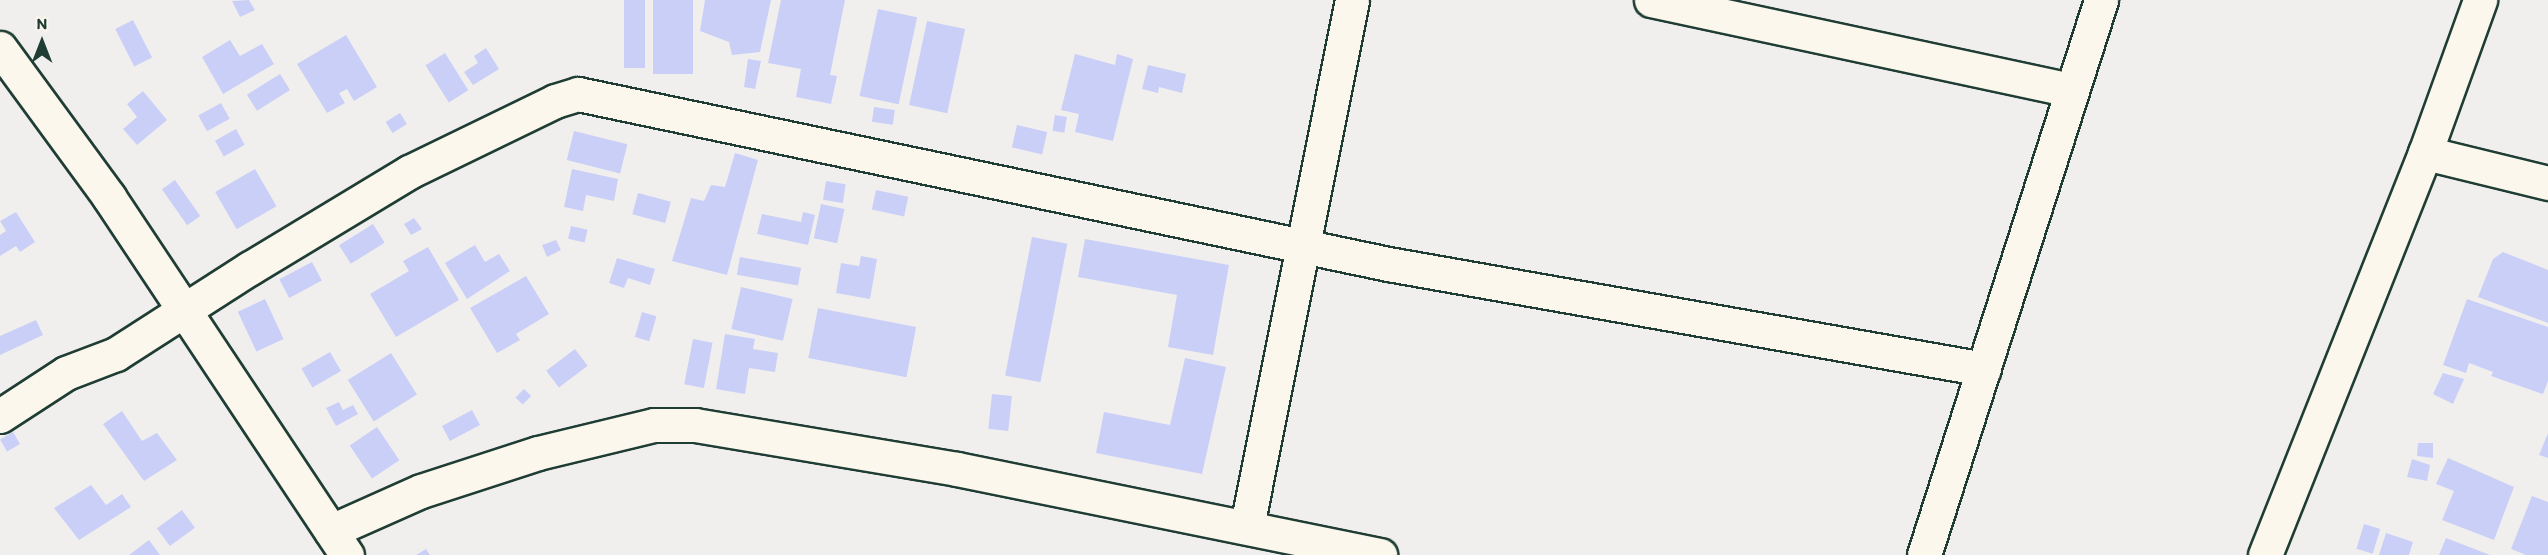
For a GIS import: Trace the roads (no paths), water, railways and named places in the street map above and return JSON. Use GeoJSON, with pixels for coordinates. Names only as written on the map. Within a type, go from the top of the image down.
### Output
{"type":"FeatureCollection","features":[{"type":"Feature","properties":{"kind":"street"},"geometry":{"type":"LineString","coordinates":[[1247,526],[1352,0]]}},
{"type":"Feature","properties":{"kind":"street"},"geometry":{"type":"LineString","coordinates":[[1651,0],[2070,90]]}},
{"type":"Feature","properties":{"kind":"street"},"geometry":{"type":"LineString","coordinates":[[1924,555],[2070,90],[2101,0]]}},
{"type":"Feature","properties":{"kind":"street"},"geometry":{"type":"LineString","coordinates":[[2265,555],[2425,153],[2480,0]]}},
{"type":"Feature","properties":{"kind":"street"},"geometry":{"type":"LineString","coordinates":[[0,48],[109,196],[339,543],[421,491],[538,453],[654,425],[696,425],[957,469],[1247,526],[1380,555]]}},
{"type":"Feature","properties":{"kind":"street"},"geometry":{"type":"LineString","coordinates":[[0,416],[66,374],[116,354],[184,309],[409,172],[555,101],[578,94],[1303,243],[1388,264],[1984,369]]}},
{"type":"Feature","properties":{"kind":"street"},"geometry":{"type":"LineString","coordinates":[[2425,153],[2548,183]]}}]}
